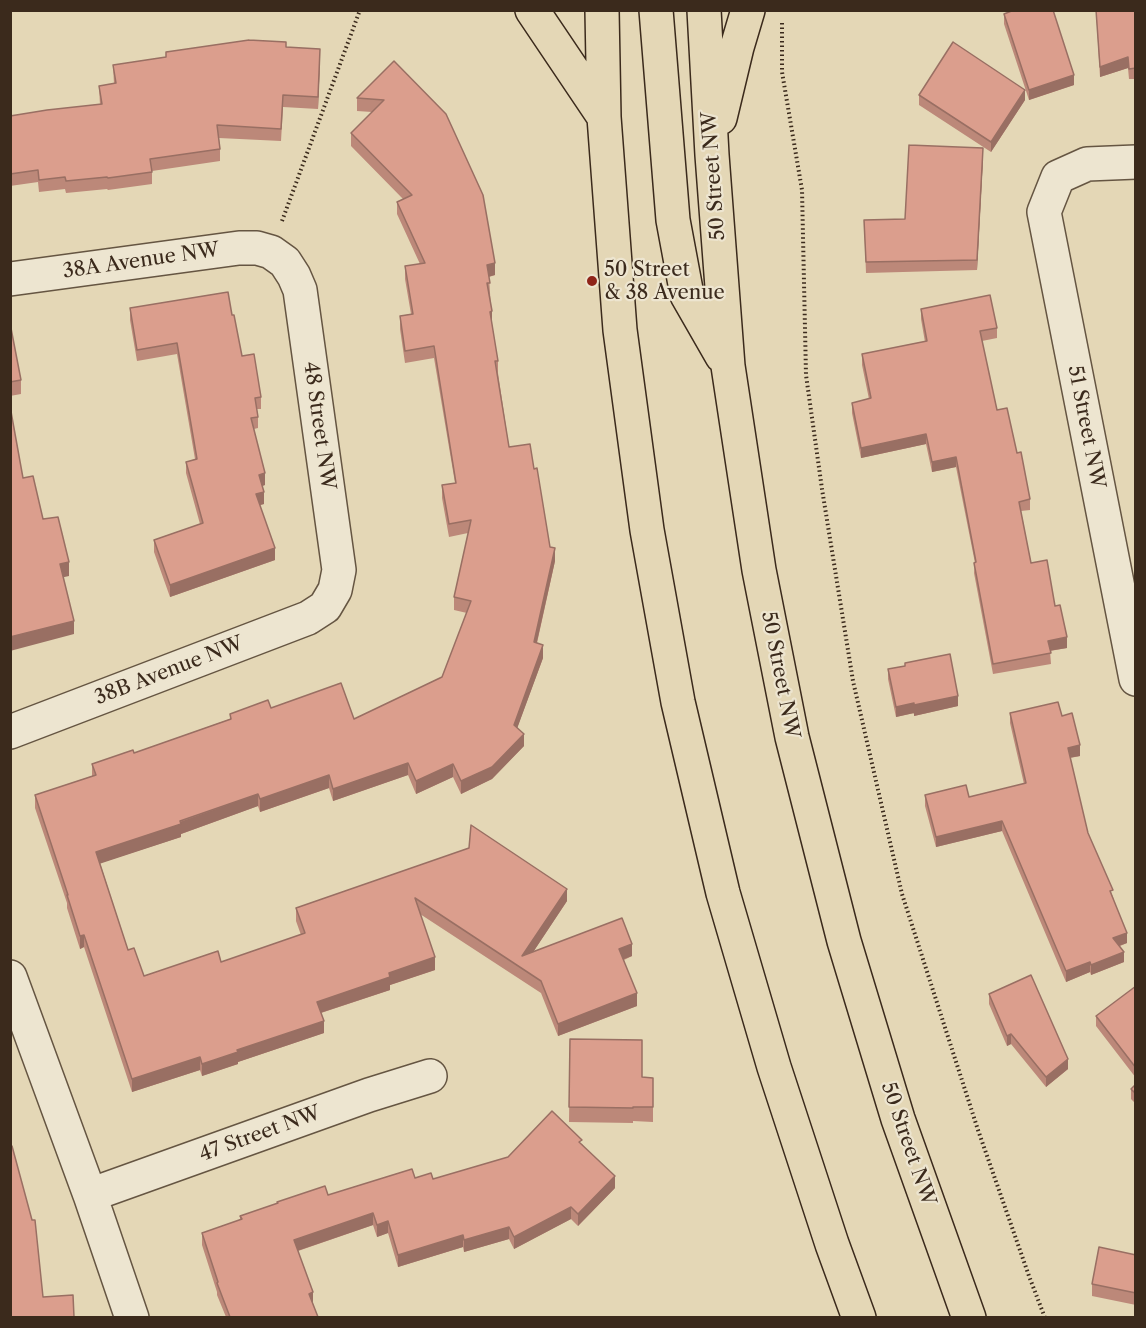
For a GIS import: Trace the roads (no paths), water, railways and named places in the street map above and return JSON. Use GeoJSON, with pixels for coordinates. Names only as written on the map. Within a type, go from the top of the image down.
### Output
{"type":"FeatureCollection","features":[{"type":"Feature","properties":{"kind":"main road"},"geometry":{"type":"LineString","coordinates":[[532,10],[604,117]]}},
{"type":"Feature","properties":{"kind":"main road"},"geometry":{"type":"LineString","coordinates":[[602,10],[604,117],[620,330],[647,530],[678,702],[726,904],[774,1067],[832,1244],[859,1317]]}},
{"type":"Feature","properties":{"kind":"main road"},"geometry":{"type":"LineString","coordinates":[[656,10],[673,220],[687,295],[728,366]]}},
{"type":"Feature","properties":{"kind":"main road","name":"50 Street NW"},"geometry":{"type":"LineString","coordinates":[[704,10],[728,366],[759,570],[790,726],[844,941],[898,1119],[969,1317]]}},
{"type":"Feature","properties":{"kind":"main road"},"geometry":{"type":"LineString","coordinates":[[712,154],[736,47],[748,10]]}},
{"type":"Feature","properties":{"kind":"street","name":"51 Street NW"},"geometry":{"type":"LineString","coordinates":[[1136,162],[1087,164],[1058,177],[1044,212],[1136,679]]}},
{"type":"Feature","properties":{"kind":"street","name":"38A Avenue NW"},"geometry":{"type":"LineString","coordinates":[[10,279],[239,248],[257,248],[271,252]]}},
{"type":"Feature","properties":{"kind":"street","name":"48 Street NW"},"geometry":{"type":"LineString","coordinates":[[271,252],[285,262],[300,290],[339,570],[335,590],[325,607]]}},
{"type":"Feature","properties":{"kind":"street","name":"38B Avenue NW"},"geometry":{"type":"LineString","coordinates":[[10,732],[308,618],[325,607]]}},
{"type":"Feature","properties":{"kind":"street"},"geometry":{"type":"LineString","coordinates":[[10,977],[132,1317]]}},
{"type":"Feature","properties":{"kind":"street","name":"47 Street NW"},"geometry":{"type":"LineString","coordinates":[[90,1195],[369,1095],[430,1076]]}},
{"type":"Feature","properties":{"kind":"place","name":"50 Street & 38 Avenue"},"geometry":{"type":"Point","coordinates":[592,281]}}]}
